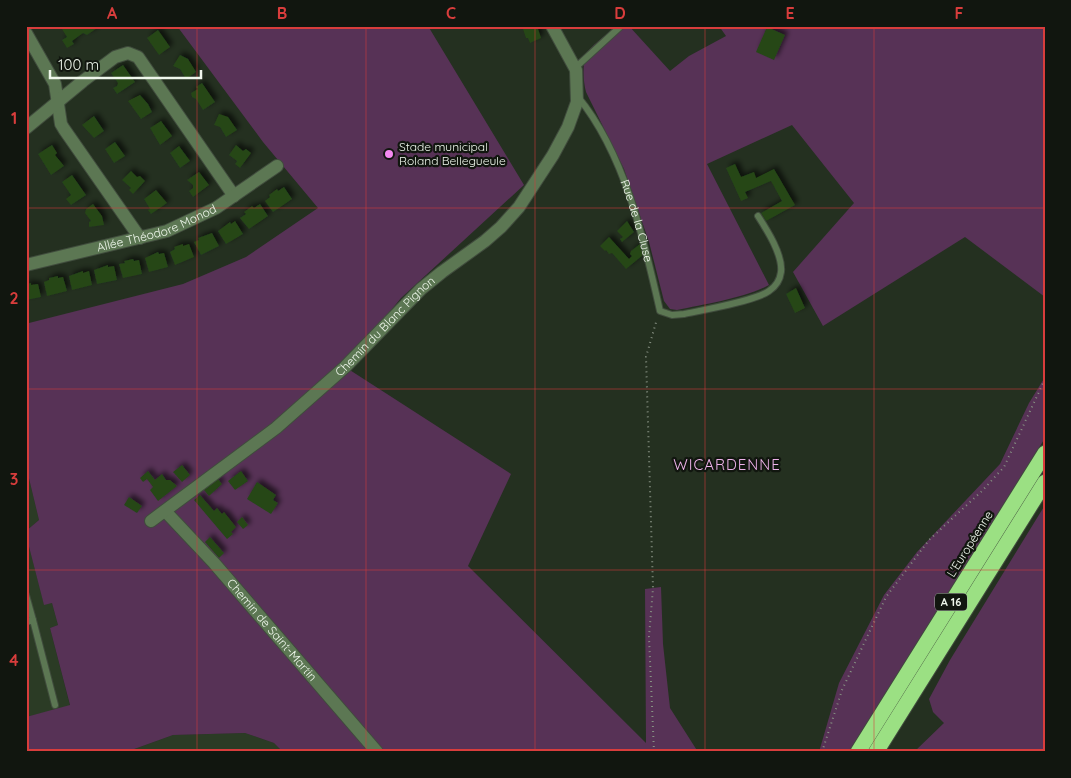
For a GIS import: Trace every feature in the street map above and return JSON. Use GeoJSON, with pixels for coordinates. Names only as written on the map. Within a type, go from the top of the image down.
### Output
{"type":"FeatureCollection","features":[{"type":"Feature","properties":{"kind":"highway","name":"L'Européenne"},"geometry":{"type":"LineString","coordinates":[[858,752],[1045,453]]}},
{"type":"Feature","properties":{"kind":"highway","name":"A 16"},"geometry":{"type":"LineString","coordinates":[[876,752],[1045,482]]}},
{"type":"Feature","properties":{"kind":"street","name":"Rue de la Cluse"},"geometry":{"type":"LineString","coordinates":[[552,26],[575,68],[578,96]]}},
{"type":"Feature","properties":{"kind":"street"},"geometry":{"type":"LineString","coordinates":[[26,33],[57,89],[61,124],[140,238]]}},
{"type":"Feature","properties":{"kind":"street"},"geometry":{"type":"LineString","coordinates":[[26,128],[83,81],[119,55],[128,53],[135,55],[234,196]]}},
{"type":"Feature","properties":{"kind":"street","name":"Chemin du Blanc Pignon"},"geometry":{"type":"LineString","coordinates":[[151,521],[276,428],[345,367],[421,289],[501,227],[533,188],[553,155],[568,126],[578,96]]}},
{"type":"Feature","properties":{"kind":"street","name":"Allée Théodore Monod"},"geometry":{"type":"LineString","coordinates":[[26,265],[167,231],[216,208],[278,166]]}},
{"type":"Feature","properties":{"kind":"street","name":"Chemin de Saint-Martin"},"geometry":{"type":"LineString","coordinates":[[164,511],[214,563],[377,752]]}},
{"type":"Feature","properties":{"kind":"lane"},"geometry":{"type":"LineString","coordinates":[[575,68],[621,26]]}},
{"type":"Feature","properties":{"kind":"lane","name":"Rue de la Cluse"},"geometry":{"type":"LineString","coordinates":[[578,96],[589,112],[618,166],[639,227],[660,310]]}},
{"type":"Feature","properties":{"kind":"lane"},"geometry":{"type":"LineString","coordinates":[[660,310],[672,314],[684,314],[757,297],[776,285],[781,272],[781,263],[771,236],[758,216]]}},
{"type":"Feature","properties":{"kind":"lane"},"geometry":{"type":"LineString","coordinates":[[26,595],[30,621],[55,705]]}},
{"type":"Feature","properties":{"kind":"path"},"geometry":{"type":"LineString","coordinates":[[654,752],[650,637],[653,588],[646,357],[660,310]]}},
{"type":"Feature","properties":{"kind":"path"},"geometry":{"type":"LineString","coordinates":[[822,752],[842,690],[886,597],[929,540],[982,491],[1004,467],[1045,379]]}},
{"type":"Feature","properties":{"kind":"shaded area"},"geometry":{"type":"Polygon","coordinates":[[[177,26],[428,26],[524,185],[401,298],[365,342],[342,365],[511,474],[468,566],[646,743],[645,589],[661,587],[663,644],[670,708],[698,752],[283,752],[274,743],[245,733],[173,735],[126,752],[26,752],[26,717],[70,705],[50,628],[58,625],[52,603],[44,605],[26,535],[26,531],[39,520],[26,466],[26,321],[29,323],[183,284],[246,257],[318,208],[263,142],[177,26]]]}},
{"type":"Feature","properties":{"kind":"shaded area"},"geometry":{"type":"Polygon","coordinates":[[[617,26],[629,26],[670,71],[689,56],[726,36],[719,26],[1045,26],[1045,297],[965,237],[823,326],[793,272],[854,203],[792,125],[707,164],[769,285],[748,294],[724,300],[677,310],[670,309],[664,301],[649,242],[624,169],[585,87],[584,67],[587,53],[617,26]]]}},
{"type":"Feature","properties":{"kind":"shaded area"},"geometry":{"type":"Polygon","coordinates":[[[1045,377],[1045,438],[849,752],[819,752],[839,683],[884,595],[917,552],[1000,464],[1029,403],[1045,377]]]}},
{"type":"Feature","properties":{"kind":"shaded area"},"geometry":{"type":"Polygon","coordinates":[[[26,466],[39,520],[26,531],[26,466]]]}},
{"type":"Feature","properties":{"kind":"shaded area"},"geometry":{"type":"Polygon","coordinates":[[[1045,505],[1045,752],[914,752],[944,723],[933,712],[929,699],[950,660],[1045,505]]]}},
{"type":"Feature","properties":{"kind":"shaded area"},"geometry":{"type":"Polygon","coordinates":[[[26,535],[44,604],[52,603],[58,625],[50,628],[70,706],[26,717],[26,535]]]}},
{"type":"Feature","properties":{"kind":"shaded area"},"geometry":{"type":"Polygon","coordinates":[[[245,733],[274,743],[283,752],[126,752],[173,735],[245,733]]]}},
{"type":"Feature","properties":{"kind":"building"},"geometry":{"type":"Polygon","coordinates":[[[60,26],[100,26],[87,35],[83,33],[72,41],[74,44],[67,48],[62,40],[67,37],[60,26]]]}},
{"type":"Feature","properties":{"kind":"building"},"geometry":{"type":"Polygon","coordinates":[[[522,26],[537,26],[541,38],[530,43],[522,26]]]}},
{"type":"Feature","properties":{"kind":"building"},"geometry":{"type":"Polygon","coordinates":[[[767,27],[785,35],[774,60],[756,52],[767,27]]]}},
{"type":"Feature","properties":{"kind":"building"},"geometry":{"type":"Polygon","coordinates":[[[158,30],[170,47],[159,55],[147,38],[158,30]]]}},
{"type":"Feature","properties":{"kind":"building"},"geometry":{"type":"Polygon","coordinates":[[[180,55],[188,59],[196,72],[186,79],[180,69],[173,66],[180,55]]]}},
{"type":"Feature","properties":{"kind":"building"},"geometry":{"type":"Polygon","coordinates":[[[123,65],[135,82],[117,94],[113,88],[118,83],[111,73],[123,65]]]}},
{"type":"Feature","properties":{"kind":"building"},"geometry":{"type":"Polygon","coordinates":[[[202,83],[215,102],[203,110],[191,93],[198,89],[196,87],[202,83]]]}},
{"type":"Feature","properties":{"kind":"building"},"geometry":{"type":"Polygon","coordinates":[[[140,95],[152,112],[141,119],[128,101],[140,95]]]}},
{"type":"Feature","properties":{"kind":"building"},"geometry":{"type":"Polygon","coordinates":[[[219,114],[228,117],[237,130],[226,137],[220,127],[214,125],[219,114]]]}},
{"type":"Feature","properties":{"kind":"building"},"geometry":{"type":"Polygon","coordinates":[[[94,116],[104,131],[94,138],[82,125],[94,116]]]}},
{"type":"Feature","properties":{"kind":"building"},"geometry":{"type":"Polygon","coordinates":[[[161,121],[172,136],[160,145],[150,128],[161,121]]]}},
{"type":"Feature","properties":{"kind":"building"},"geometry":{"type":"Polygon","coordinates":[[[115,142],[125,156],[114,163],[105,149],[115,142]]]}},
{"type":"Feature","properties":{"kind":"building"},"geometry":{"type":"Polygon","coordinates":[[[52,145],[57,153],[55,155],[64,166],[51,175],[38,154],[52,145]]]}},
{"type":"Feature","properties":{"kind":"building"},"geometry":{"type":"Polygon","coordinates":[[[236,145],[243,151],[246,149],[251,153],[240,168],[235,164],[237,161],[229,155],[236,145]]]}},
{"type":"Feature","properties":{"kind":"building"},"geometry":{"type":"Polygon","coordinates":[[[179,146],[190,161],[180,168],[170,153],[179,146]]]}},
{"type":"Feature","properties":{"kind":"building"},"geometry":{"type":"Polygon","coordinates":[[[735,164],[741,177],[754,172],[756,178],[774,169],[795,205],[766,221],[761,213],[782,201],[771,181],[745,192],[748,198],[741,201],[726,168],[735,164]]]}},
{"type":"Feature","properties":{"kind":"building"},"geometry":{"type":"Polygon","coordinates":[[[131,171],[145,181],[133,194],[129,190],[131,188],[122,180],[131,171]]]}},
{"type":"Feature","properties":{"kind":"building"},"geometry":{"type":"Polygon","coordinates":[[[199,172],[209,185],[193,197],[189,191],[193,188],[193,185],[187,180],[199,172]]]}},
{"type":"Feature","properties":{"kind":"building"},"geometry":{"type":"Polygon","coordinates":[[[72,175],[86,195],[71,205],[66,199],[71,195],[62,182],[72,175]]]}},
{"type":"Feature","properties":{"kind":"building"},"geometry":{"type":"Polygon","coordinates":[[[284,187],[292,199],[273,212],[265,201],[277,189],[278,191],[284,187]]]}},
{"type":"Feature","properties":{"kind":"building"},"geometry":{"type":"Polygon","coordinates":[[[156,190],[167,203],[151,214],[144,199],[156,190]]]}},
{"type":"Feature","properties":{"kind":"building"},"geometry":{"type":"Polygon","coordinates":[[[93,204],[102,216],[104,225],[89,227],[89,222],[91,221],[85,213],[86,209],[93,204]]]}},
{"type":"Feature","properties":{"kind":"building"},"geometry":{"type":"Polygon","coordinates":[[[260,204],[268,216],[249,229],[240,218],[252,206],[254,208],[260,204]]]}},
{"type":"Feature","properties":{"kind":"building"},"geometry":{"type":"Polygon","coordinates":[[[235,221],[243,234],[226,244],[218,231],[230,222],[231,224],[235,221]]]}},
{"type":"Feature","properties":{"kind":"building"},"geometry":{"type":"Polygon","coordinates":[[[627,221],[634,232],[622,242],[620,239],[623,237],[617,231],[627,221]]]}},
{"type":"Feature","properties":{"kind":"building"},"geometry":{"type":"Polygon","coordinates":[[[212,233],[219,246],[201,255],[194,242],[199,240],[198,238],[212,233]]]}},
{"type":"Feature","properties":{"kind":"building"},"geometry":{"type":"Polygon","coordinates":[[[609,237],[629,259],[632,256],[630,254],[631,251],[640,244],[643,255],[626,269],[612,253],[609,254],[600,246],[609,237]]]}},
{"type":"Feature","properties":{"kind":"building"},"geometry":{"type":"Polygon","coordinates":[[[183,244],[183,246],[189,244],[194,257],[175,265],[170,252],[175,249],[174,247],[183,244]]]}},
{"type":"Feature","properties":{"kind":"building"},"geometry":{"type":"Polygon","coordinates":[[[158,252],[159,254],[164,253],[168,267],[149,272],[145,258],[158,252]]]}},
{"type":"Feature","properties":{"kind":"building"},"geometry":{"type":"Polygon","coordinates":[[[133,259],[134,261],[139,260],[142,274],[123,278],[119,264],[133,259]]]}},
{"type":"Feature","properties":{"kind":"building"},"geometry":{"type":"Polygon","coordinates":[[[108,265],[108,267],[114,266],[117,280],[97,284],[94,270],[108,265]]]}},
{"type":"Feature","properties":{"kind":"building"},"geometry":{"type":"Polygon","coordinates":[[[83,271],[83,273],[89,271],[92,285],[72,290],[69,276],[83,271]]]}},
{"type":"Feature","properties":{"kind":"building"},"geometry":{"type":"Polygon","coordinates":[[[58,276],[58,278],[63,277],[67,291],[47,296],[44,282],[49,280],[49,278],[58,276]]]}},
{"type":"Feature","properties":{"kind":"building"},"geometry":{"type":"Polygon","coordinates":[[[31,283],[31,285],[38,284],[41,297],[26,300],[26,284],[31,283]]]}},
{"type":"Feature","properties":{"kind":"building"},"geometry":{"type":"Polygon","coordinates":[[[796,288],[805,308],[795,313],[786,294],[796,288]]]}},
{"type":"Feature","properties":{"kind":"building"},"geometry":{"type":"Polygon","coordinates":[[[182,465],[190,475],[182,482],[173,472],[182,465]]]}},
{"type":"Feature","properties":{"kind":"building"},"geometry":{"type":"Polygon","coordinates":[[[148,471],[155,480],[162,474],[166,480],[170,480],[177,486],[158,501],[150,490],[153,487],[147,479],[143,482],[140,478],[148,471]]]}},
{"type":"Feature","properties":{"kind":"building"},"geometry":{"type":"Polygon","coordinates":[[[241,471],[248,481],[235,490],[228,481],[241,471]]]}},
{"type":"Feature","properties":{"kind":"building"},"geometry":{"type":"Polygon","coordinates":[[[218,479],[222,484],[209,496],[204,490],[218,479]]]}},
{"type":"Feature","properties":{"kind":"building"},"geometry":{"type":"Polygon","coordinates":[[[257,482],[276,495],[273,500],[278,503],[271,514],[247,499],[257,482]]]}},
{"type":"Feature","properties":{"kind":"building"},"geometry":{"type":"Polygon","coordinates":[[[200,495],[214,511],[217,508],[222,514],[224,512],[236,527],[231,532],[233,534],[227,539],[194,500],[200,495]]]}},
{"type":"Feature","properties":{"kind":"building"},"geometry":{"type":"Polygon","coordinates":[[[129,497],[142,506],[137,513],[124,505],[129,497]]]}},
{"type":"Feature","properties":{"kind":"building"},"geometry":{"type":"Polygon","coordinates":[[[242,517],[248,525],[243,529],[237,522],[242,517]]]}},
{"type":"Feature","properties":{"kind":"building"},"geometry":{"type":"Polygon","coordinates":[[[210,537],[224,553],[219,558],[205,542],[210,537]]]}},
{"type":"Feature","properties":{"kind":"place","name":"Stade municipal Roland Bellegueule"},"geometry":{"type":"Point","coordinates":[389,154]}},
{"type":"Feature","properties":{"kind":"district","name":"WICARDENNE"},"geometry":{"type":"Point","coordinates":[727,465]}}]}
